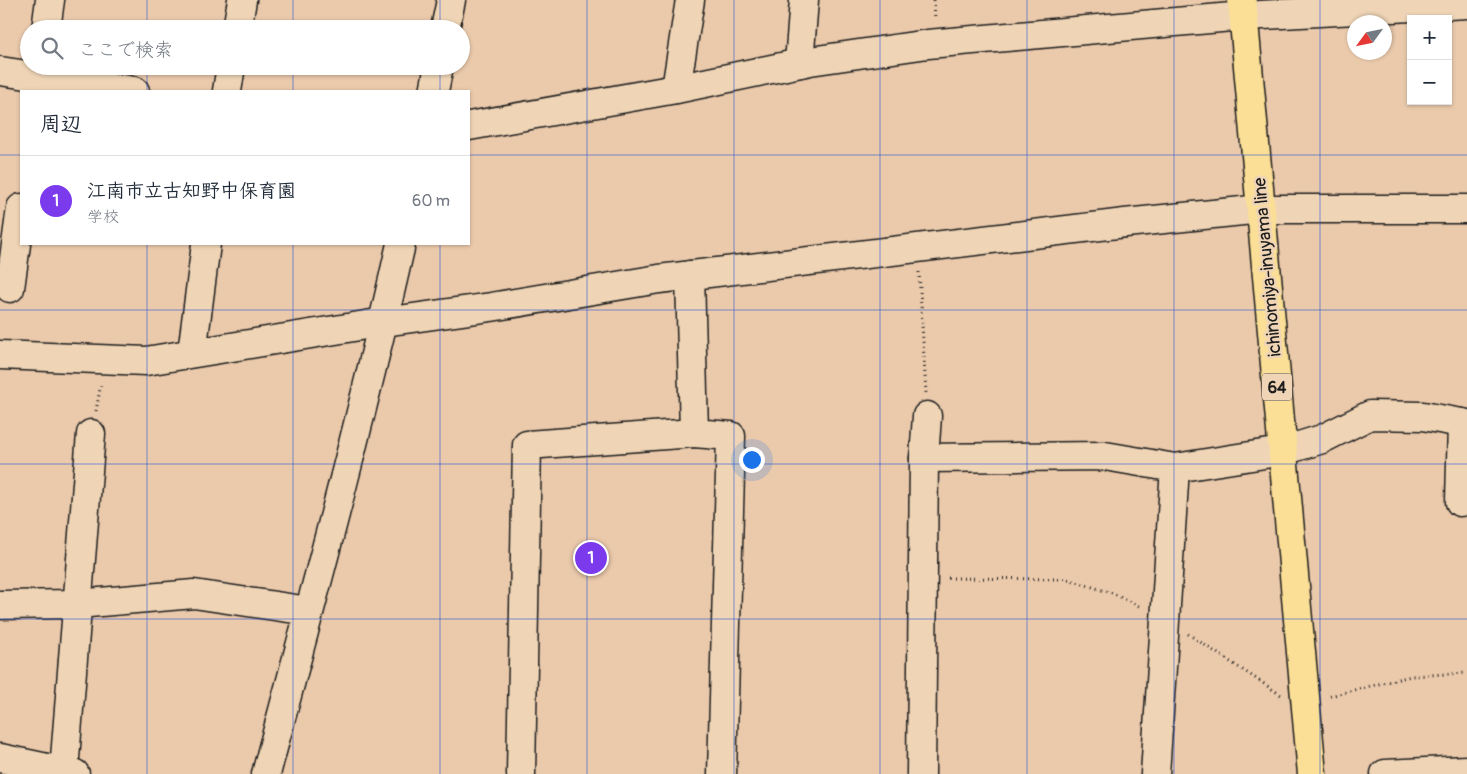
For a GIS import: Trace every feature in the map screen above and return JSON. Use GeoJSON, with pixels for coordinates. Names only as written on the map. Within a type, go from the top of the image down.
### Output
{"type":"FeatureCollection","features":[{"type":"Feature","properties":{"kind":"main road","name":"ichinomiya-inuyama line"},"geometry":{"type":"LineString","coordinates":[[1242,8],[1262,209],[1312,774]]}},
{"type":"Feature","properties":{"kind":"street"},"geometry":{"type":"LineString","coordinates":[[47,20],[50,0]]}},
{"type":"Feature","properties":{"kind":"street"},"geometry":{"type":"LineString","coordinates":[[239,20],[242,0]]}},
{"type":"Feature","properties":{"kind":"street"},"geometry":{"type":"LineString","coordinates":[[448,20],[451,0]]}},
{"type":"Feature","properties":{"kind":"street"},"geometry":{"type":"LineString","coordinates":[[676,89],[690,0]]}},
{"type":"Feature","properties":{"kind":"street"},"geometry":{"type":"LineString","coordinates":[[799,64],[804,0]]}},
{"type":"Feature","properties":{"kind":"street"},"geometry":{"type":"LineString","coordinates":[[470,126],[676,89],[799,64],[928,44],[1242,8],[1467,4]]}},
{"type":"Feature","properties":{"kind":"street"},"geometry":{"type":"LineString","coordinates":[[0,70],[20,74]]}},
{"type":"Feature","properties":{"kind":"street"},"geometry":{"type":"LineString","coordinates":[[25,75],[128,90]]}},
{"type":"Feature","properties":{"kind":"street"},"geometry":{"type":"LineString","coordinates":[[227,90],[230,75]]}},
{"type":"Feature","properties":{"kind":"street"},"geometry":{"type":"LineString","coordinates":[[434,90],[437,75]]}},
{"type":"Feature","properties":{"kind":"street"},"geometry":{"type":"LineString","coordinates":[[0,355],[146,361],[659,279],[1125,223],[1262,209],[1467,209]]}},
{"type":"Feature","properties":{"kind":"street"},"geometry":{"type":"LineString","coordinates":[[10,288],[20,215]]}},
{"type":"Feature","properties":{"kind":"street"},"geometry":{"type":"LineString","coordinates":[[192,353],[206,245]]}},
{"type":"Feature","properties":{"kind":"street"},"geometry":{"type":"LineString","coordinates":[[266,774],[384,322],[401,245]]}},
{"type":"Feature","properties":{"kind":"street"},"geometry":{"type":"LineString","coordinates":[[690,275],[694,433]]}},
{"type":"Feature","properties":{"kind":"street"},"geometry":{"type":"LineString","coordinates":[[924,458],[1105,456],[1175,468],[1283,451],[1322,439],[1370,415],[1423,416],[1464,424],[1460,502]]}},
{"type":"Feature","properties":{"kind":"street"},"geometry":{"type":"LineString","coordinates":[[921,774],[924,458],[927,416]]}},
{"type":"Feature","properties":{"kind":"street"},"geometry":{"type":"LineString","coordinates":[[521,774],[527,444],[694,433],[731,436],[722,774]]}},
{"type":"Feature","properties":{"kind":"street"},"geometry":{"type":"LineString","coordinates":[[0,758],[69,773],[77,604],[91,434]]}},
{"type":"Feature","properties":{"kind":"street"},"geometry":{"type":"LineString","coordinates":[[1155,774],[1175,468]]}},
{"type":"Feature","properties":{"kind":"street"},"geometry":{"type":"LineString","coordinates":[[0,605],[77,604],[194,594],[309,612]]}},
{"type":"Feature","properties":{"kind":"street"},"geometry":{"type":"LineString","coordinates":[[1384,774],[1467,770]]}},
{"type":"Feature","properties":{"kind":"path"},"geometry":{"type":"LineString","coordinates":[[917,248],[927,416]]}},
{"type":"Feature","properties":{"kind":"path"},"geometry":{"type":"LineString","coordinates":[[91,434],[105,359]]}},
{"type":"Feature","properties":{"kind":"path"},"geometry":{"type":"LineString","coordinates":[[923,578],[1067,579],[1112,592],[1166,620],[1283,696],[1305,702],[1411,676],[1467,673]]}},
{"type":"Feature","properties":{"kind":"place","name":"江南市立古知野中保育園"},"geometry":{"type":"Point","coordinates":[591,558]}}]}
